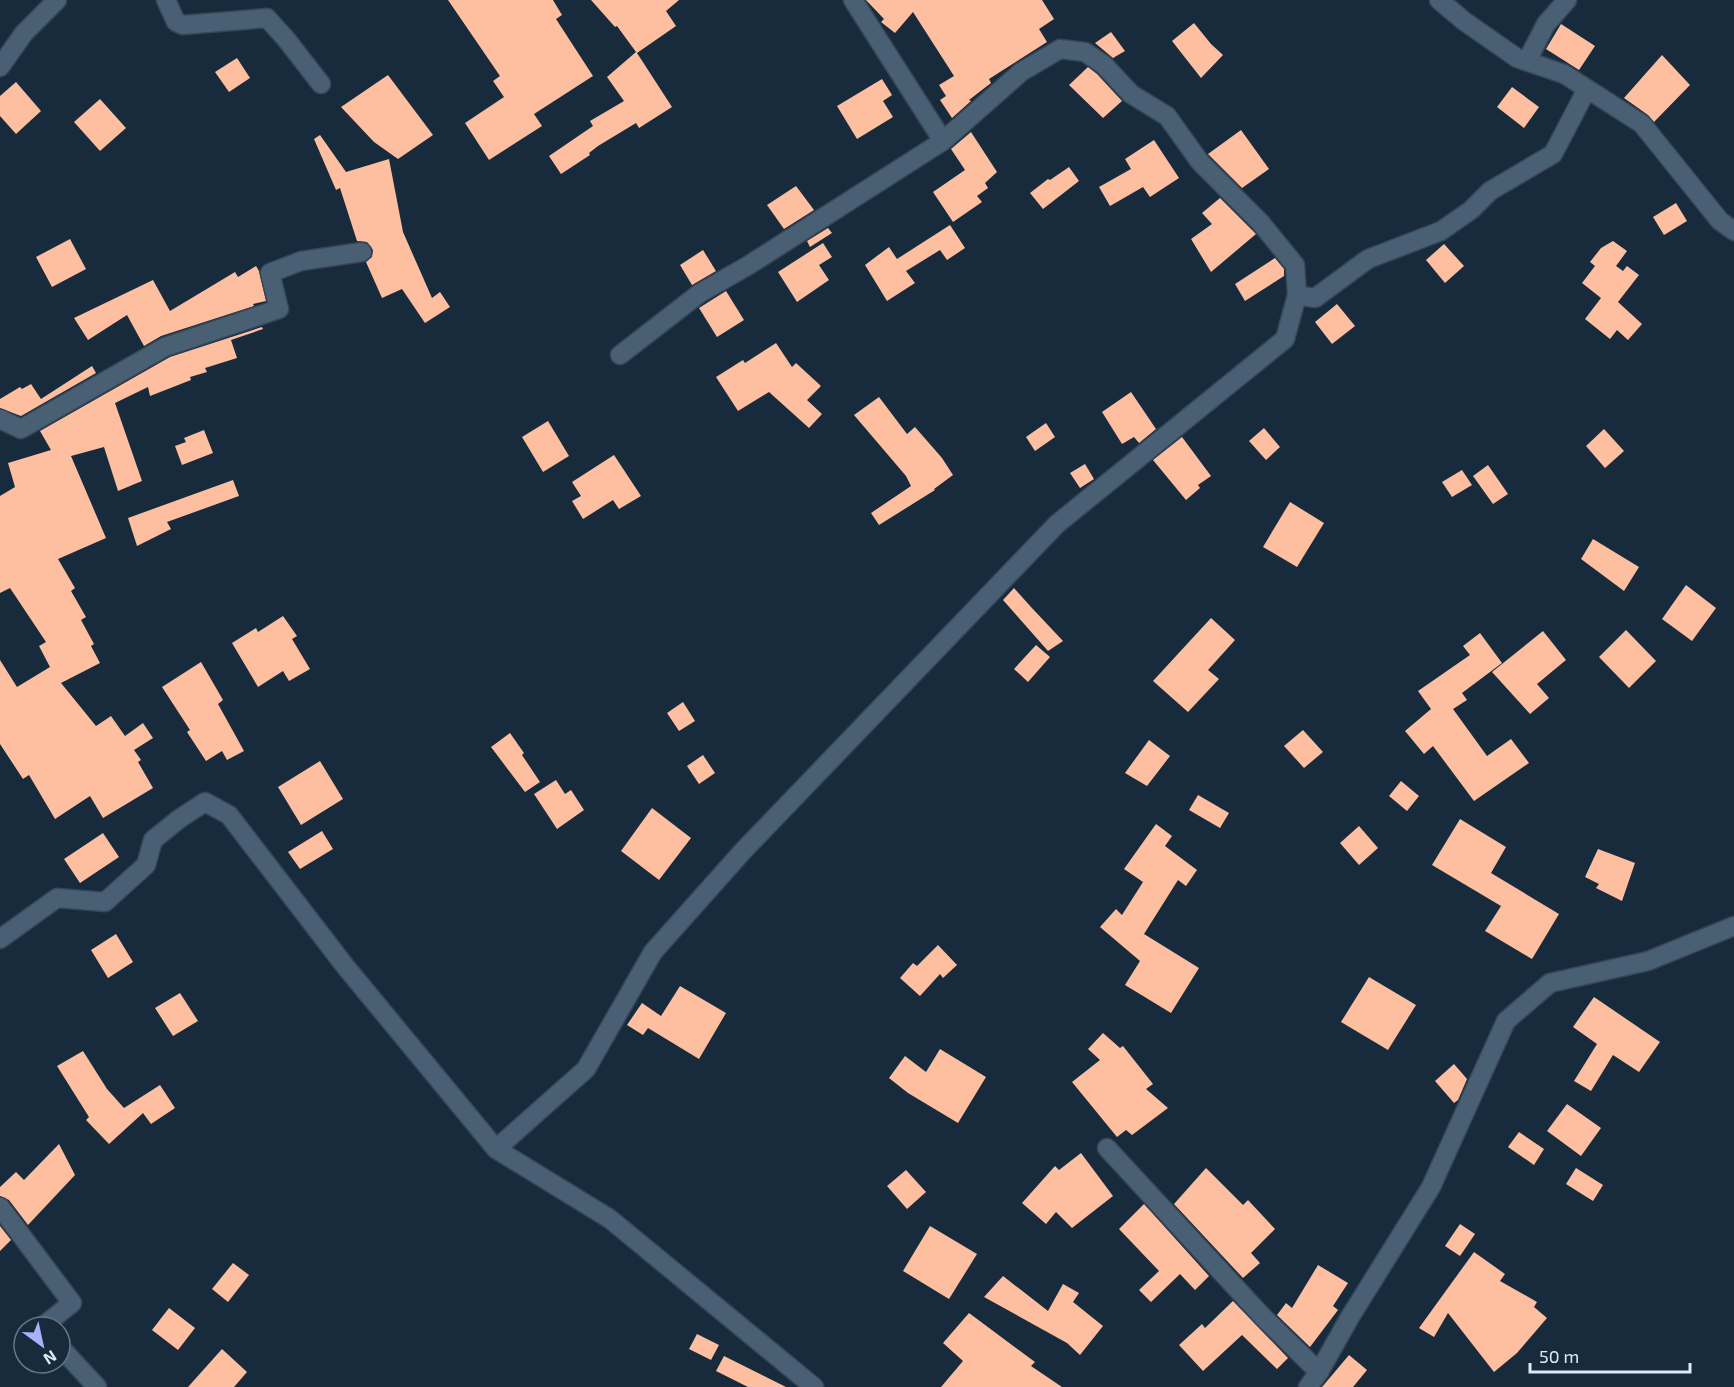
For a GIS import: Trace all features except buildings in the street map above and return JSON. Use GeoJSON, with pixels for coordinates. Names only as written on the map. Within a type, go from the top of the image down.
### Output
{"type":"FeatureCollection","features":[{"type":"Feature","properties":{"kind":"street"},"geometry":{"type":"LineString","coordinates":[[0,67],[24,33],[57,0]]}},
{"type":"Feature","properties":{"kind":"street"},"geometry":{"type":"LineString","coordinates":[[166,0],[176,22],[183,26],[267,18],[321,84]]}},
{"type":"Feature","properties":{"kind":"street"},"geometry":{"type":"LineString","coordinates":[[1439,0],[1464,21],[1517,58],[1564,74],[1642,124],[1720,221],[1734,231]]}},
{"type":"Feature","properties":{"kind":"street"},"geometry":{"type":"LineString","coordinates":[[1527,61],[1546,24],[1567,0]]}},
{"type":"Feature","properties":{"kind":"street"},"geometry":{"type":"LineString","coordinates":[[862,4],[943,141]]}},
{"type":"Feature","properties":{"kind":"street"},"geometry":{"type":"LineString","coordinates":[[496,1149],[586,1069],[653,952],[743,851],[1057,524],[1285,339],[1297,295],[1294,265],[1260,222],[1200,162],[1167,116],[1131,94],[1104,65],[1085,52],[1060,49],[1021,72],[943,141],[700,293],[620,355]]}},
{"type":"Feature","properties":{"kind":"street"},"geometry":{"type":"LineString","coordinates":[[1297,295],[1315,298],[1368,259],[1441,231],[1471,210],[1490,191],[1553,154],[1587,89]]}},
{"type":"Feature","properties":{"kind":"street"},"geometry":{"type":"LineString","coordinates":[[0,419],[21,429],[165,347],[279,309],[270,273],[301,261],[362,252]]}},
{"type":"Feature","properties":{"kind":"street"},"geometry":{"type":"LineString","coordinates":[[0,939],[57,898],[105,902],[146,865],[153,840],[205,802],[229,815],[345,966],[496,1149],[610,1220],[814,1387]]}},
{"type":"Feature","properties":{"kind":"street"},"geometry":{"type":"LineString","coordinates":[[1308,1387],[1431,1187],[1506,1021],[1550,983],[1648,961],[1734,926]]}},
{"type":"Feature","properties":{"kind":"street"},"geometry":{"type":"LineString","coordinates":[[1107,1148],[1262,1316],[1319,1372]]}},
{"type":"Feature","properties":{"kind":"street"},"geometry":{"type":"LineString","coordinates":[[0,1207],[72,1303],[57,1315]]}},
{"type":"Feature","properties":{"kind":"street"},"geometry":{"type":"LineString","coordinates":[[72,1360],[97,1387]]}}]}
